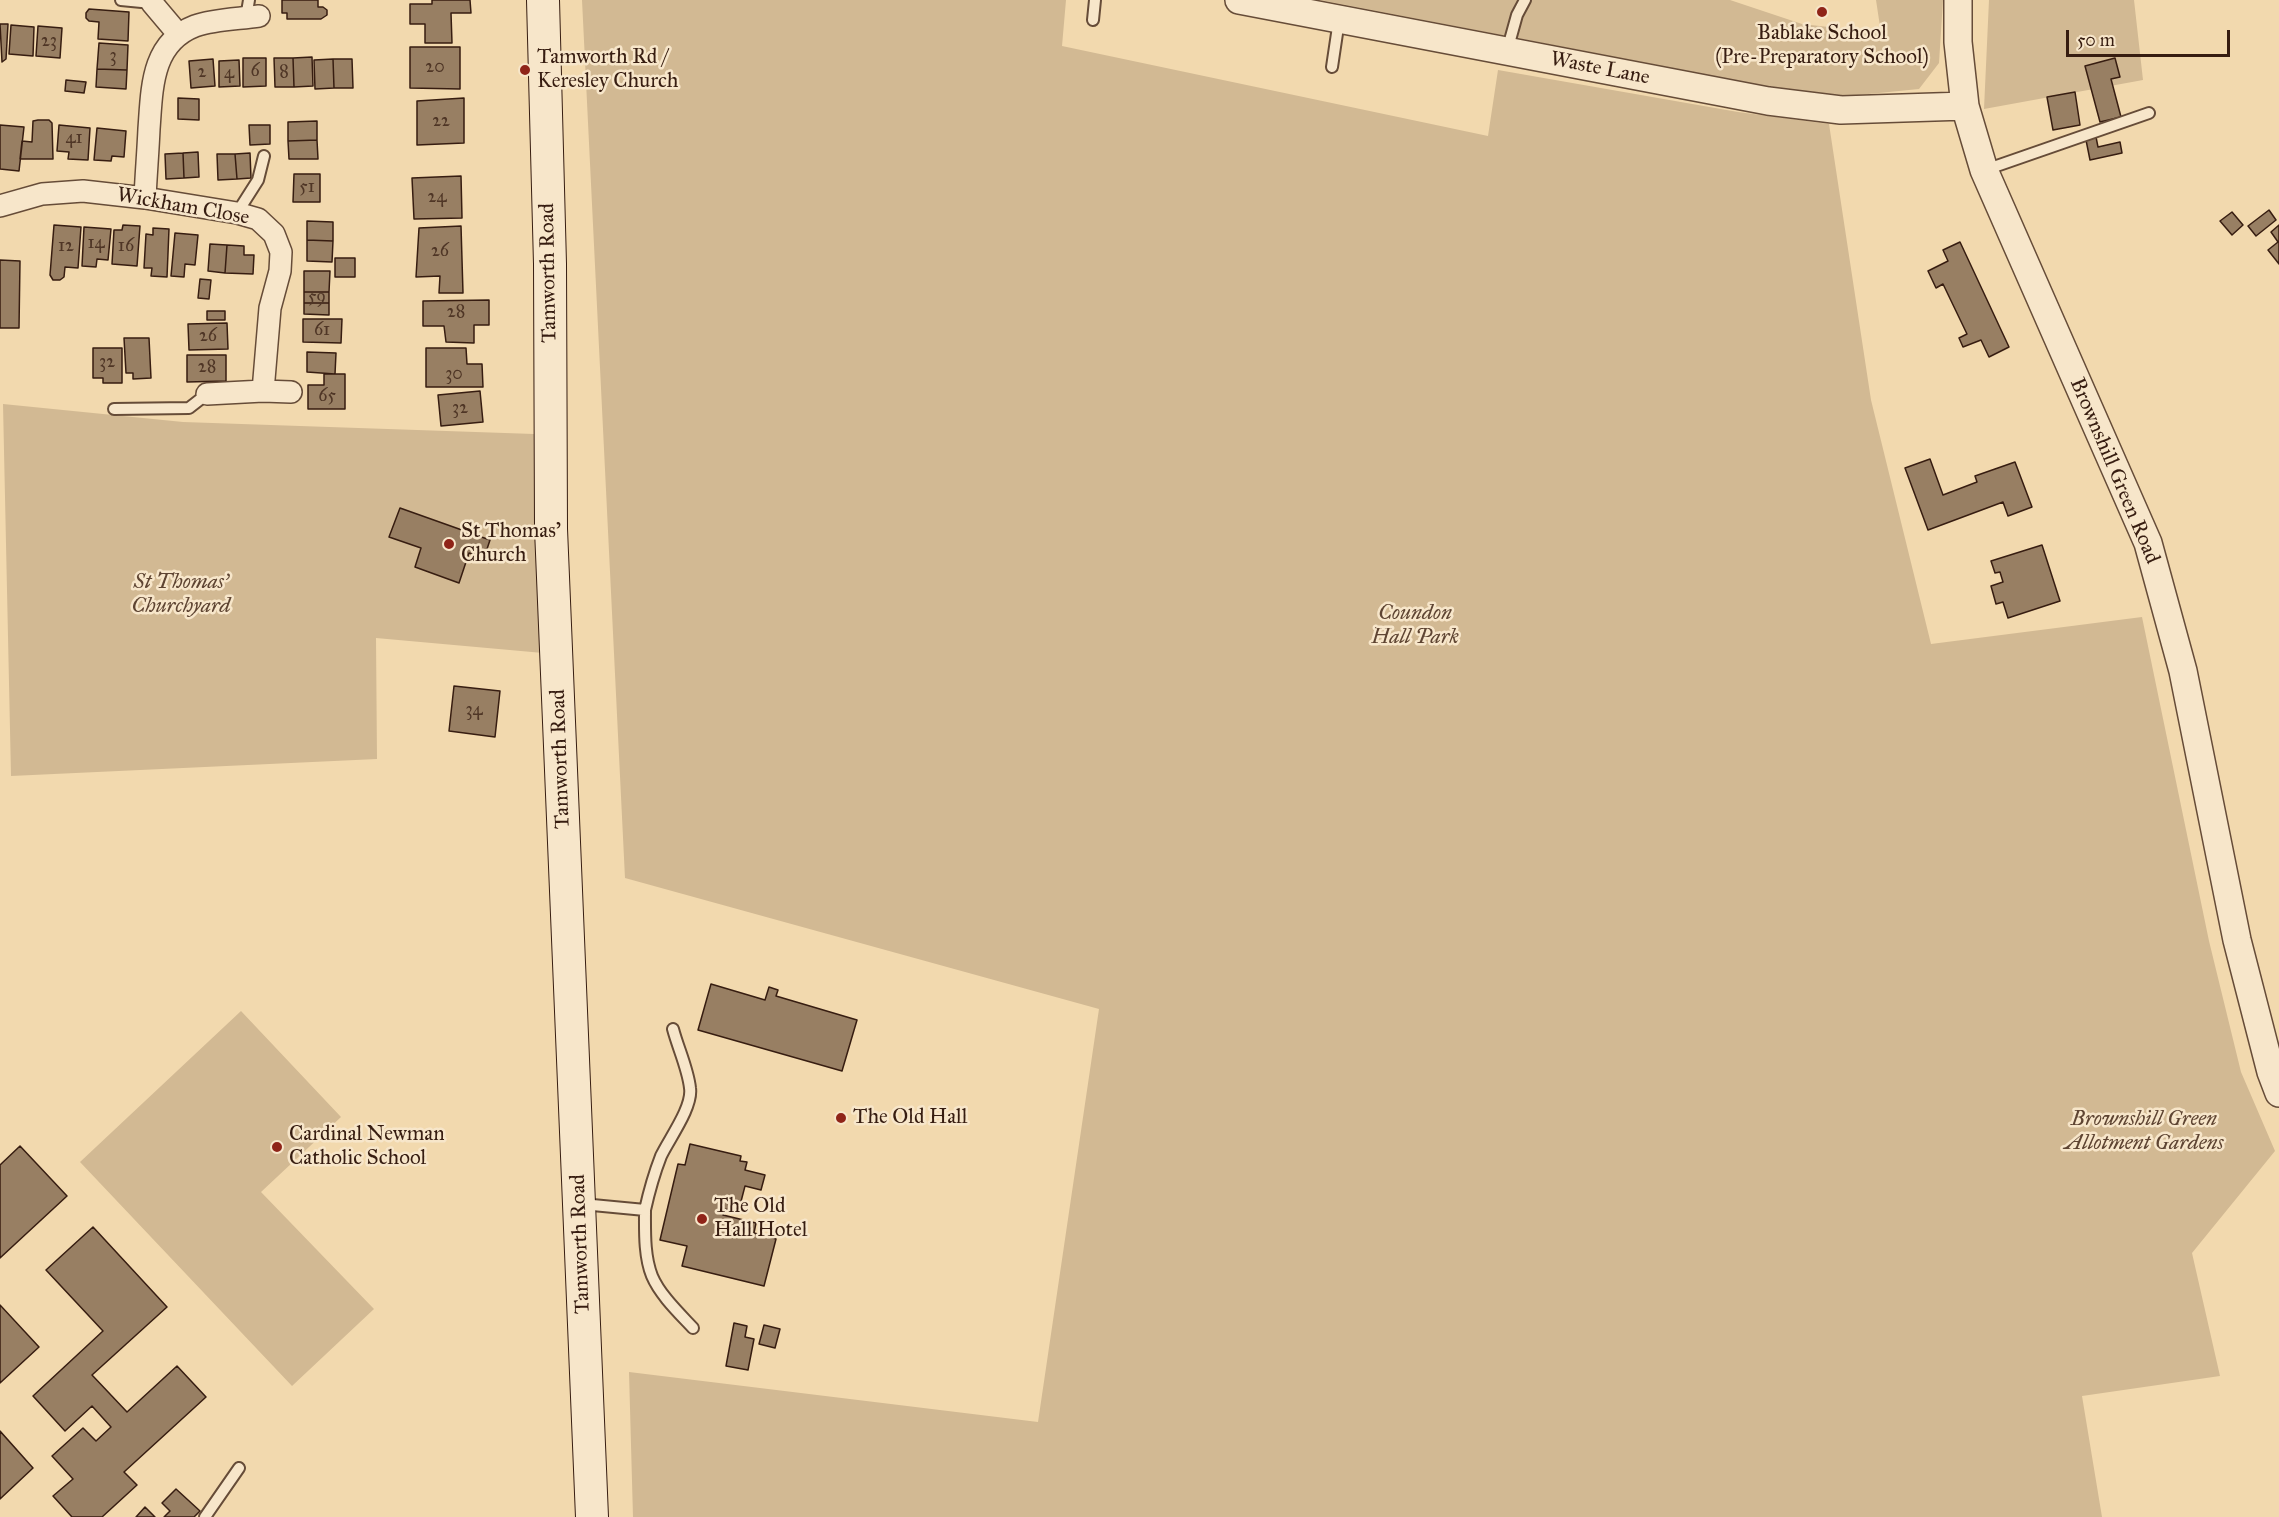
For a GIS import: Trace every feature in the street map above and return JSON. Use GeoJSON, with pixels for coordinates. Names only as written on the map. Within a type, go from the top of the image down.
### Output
{"type":"FeatureCollection","features":[{"type":"Feature","properties":{"kind":"main road","name":"Tamworth Road"},"geometry":{"type":"LineString","coordinates":[[543,0],[550,264],[551,529],[592,1517]]}},
{"type":"Feature","properties":{"kind":"street","name":"Waste Lane"},"geometry":{"type":"LineString","coordinates":[[1239,0],[1768,101],[1841,110],[1965,106]]}},
{"type":"Feature","properties":{"kind":"street","name":"Brownshill Green Road"},"geometry":{"type":"LineString","coordinates":[[1958,0],[1958,42],[1965,106],[1984,170],[2148,543],[2183,671],[2237,940],[2271,1072],[2279,1093]]}},
{"type":"Feature","properties":{"kind":"street"},"geometry":{"type":"LineString","coordinates":[[152,3],[179,34]]}},
{"type":"Feature","properties":{"kind":"street"},"geometry":{"type":"LineString","coordinates":[[144,198],[154,75],[161,54],[179,34],[205,23],[251,11]]}},
{"type":"Feature","properties":{"kind":"street","name":"Wickham Close"},"geometry":{"type":"LineString","coordinates":[[0,206],[27,197],[60,191],[83,191],[144,198],[237,213],[258,219],[274,234],[281,252],[270,308],[263,391]]}},
{"type":"Feature","properties":{"kind":"street"},"geometry":{"type":"LineString","coordinates":[[207,394],[291,392]]}},
{"type":"Feature","properties":{"kind":"lane"},"geometry":{"type":"LineString","coordinates":[[121,0],[152,3]]}},
{"type":"Feature","properties":{"kind":"lane"},"geometry":{"type":"LineString","coordinates":[[1093,20],[1095,0]]}},
{"type":"Feature","properties":{"kind":"lane"},"geometry":{"type":"LineString","coordinates":[[1507,51],[1517,15],[1525,0]]}},
{"type":"Feature","properties":{"kind":"lane"},"geometry":{"type":"LineString","coordinates":[[1332,67],[1339,20]]}},
{"type":"Feature","properties":{"kind":"lane"},"geometry":{"type":"LineString","coordinates":[[1984,170],[2149,113]]}},
{"type":"Feature","properties":{"kind":"lane"},"geometry":{"type":"LineString","coordinates":[[237,213],[258,180],[264,156]]}},
{"type":"Feature","properties":{"kind":"lane"},"geometry":{"type":"LineString","coordinates":[[114,409],[189,408],[207,394]]}},
{"type":"Feature","properties":{"kind":"lane"},"geometry":{"type":"LineString","coordinates":[[674,1029],[691,1090],[680,1125],[670,1137],[650,1186],[645,1210],[645,1238],[652,1276],[672,1305],[693,1328]]}},
{"type":"Feature","properties":{"kind":"lane"},"geometry":{"type":"LineString","coordinates":[[579,1203],[645,1210]]}},
{"type":"Feature","properties":{"kind":"lane"},"geometry":{"type":"LineString","coordinates":[[206,1517],[239,1468]]}},
{"type":"Feature","properties":{"kind":"green space","name":"Coundon Hall Park"},"geometry":{"type":"Polygon","coordinates":[[[582,0],[1066,0],[1062,46],[1488,136],[1498,70],[1738,112],[1829,124],[1871,400],[1931,644],[2142,617],[2209,941],[2241,1072],[2275,1151],[2192,1253],[2220,1376],[2082,1396],[2102,1517],[633,1517],[629,1372],[1038,1422],[1099,1009],[625,878],[582,0]]]}},
{"type":"Feature","properties":{"kind":"green space"},"geometry":{"type":"Polygon","coordinates":[[[1320,0],[1730,0],[1802,24],[1881,33],[1876,0],[1943,0],[1939,63],[1919,89],[1828,98],[1320,0]]]}},
{"type":"Feature","properties":{"kind":"green space"},"geometry":{"type":"Polygon","coordinates":[[[1989,0],[2134,0],[2143,80],[1984,109],[1989,0]]]}},
{"type":"Feature","properties":{"kind":"green space","name":"St Thomas' Churchyard"},"geometry":{"type":"Polygon","coordinates":[[[3,404],[183,422],[534,434],[543,653],[376,638],[377,759],[11,776],[3,404]]]}},
{"type":"Feature","properties":{"kind":"green space"},"geometry":{"type":"Polygon","coordinates":[[[241,1011],[341,1117],[261,1192],[374,1309],[292,1386],[80,1162],[241,1011]]]}},
{"type":"Feature","properties":{"kind":"building"},"geometry":{"type":"Polygon","coordinates":[[[282,0],[318,0],[318,7],[327,10],[327,15],[321,19],[287,19],[287,13],[282,13],[282,0]]]}},
{"type":"Feature","properties":{"kind":"building"},"geometry":{"type":"Polygon","coordinates":[[[432,0],[470,0],[471,13],[451,13],[452,43],[425,43],[425,24],[410,24],[410,4],[432,4],[432,0]]]}},
{"type":"Feature","properties":{"kind":"building"},"geometry":{"type":"Polygon","coordinates":[[[89,9],[129,12],[128,41],[98,39],[99,22],[89,21],[86,18],[89,9]]]}},
{"type":"Feature","properties":{"kind":"building"},"geometry":{"type":"Polygon","coordinates":[[[0,24],[8,24],[6,59],[2,62],[0,24]]]}},
{"type":"Feature","properties":{"kind":"building"},"geometry":{"type":"Polygon","coordinates":[[[11,25],[34,27],[33,56],[9,54],[11,25]]]}},
{"type":"Feature","properties":{"kind":"building"},"geometry":{"type":"Polygon","coordinates":[[[38,26],[62,28],[60,58],[36,56],[38,26]]]}},
{"type":"Feature","properties":{"kind":"building"},"geometry":{"type":"Polygon","coordinates":[[[99,43],[128,45],[127,70],[97,69],[99,43]]]}},
{"type":"Feature","properties":{"kind":"building"},"geometry":{"type":"Polygon","coordinates":[[[410,47],[460,47],[460,89],[410,88],[410,47]]]}},
{"type":"Feature","properties":{"kind":"building"},"geometry":{"type":"Polygon","coordinates":[[[312,57],[313,86],[294,87],[293,58],[312,57]]]}},
{"type":"Feature","properties":{"kind":"building"},"geometry":{"type":"Polygon","coordinates":[[[243,58],[266,58],[266,86],[243,87],[243,58]]]}},
{"type":"Feature","properties":{"kind":"building"},"geometry":{"type":"Polygon","coordinates":[[[274,58],[293,58],[294,87],[275,87],[274,58]]]}},
{"type":"Feature","properties":{"kind":"building"},"geometry":{"type":"Polygon","coordinates":[[[2115,58],[2120,77],[2111,79],[2121,117],[2100,122],[2085,66],[2115,58]]]}},
{"type":"Feature","properties":{"kind":"building"},"geometry":{"type":"Polygon","coordinates":[[[213,59],[215,86],[191,88],[189,61],[213,59]]]}},
{"type":"Feature","properties":{"kind":"building"},"geometry":{"type":"Polygon","coordinates":[[[333,59],[352,59],[353,88],[334,88],[333,59]]]}},
{"type":"Feature","properties":{"kind":"building"},"geometry":{"type":"Polygon","coordinates":[[[333,59],[334,88],[315,89],[314,60],[333,59]]]}},
{"type":"Feature","properties":{"kind":"building"},"geometry":{"type":"Polygon","coordinates":[[[239,60],[240,86],[219,87],[219,61],[239,60]]]}},
{"type":"Feature","properties":{"kind":"building"},"geometry":{"type":"Polygon","coordinates":[[[97,69],[127,70],[126,89],[96,87],[97,69]]]}},
{"type":"Feature","properties":{"kind":"building"},"geometry":{"type":"Polygon","coordinates":[[[66,80],[86,82],[84,93],[65,91],[66,80]]]}},
{"type":"Feature","properties":{"kind":"building"},"geometry":{"type":"Polygon","coordinates":[[[2075,92],[2080,125],[2053,130],[2047,97],[2075,92]]]}},
{"type":"Feature","properties":{"kind":"building"},"geometry":{"type":"Polygon","coordinates":[[[178,98],[199,99],[199,120],[178,119],[178,98]]]}},
{"type":"Feature","properties":{"kind":"building"},"geometry":{"type":"Polygon","coordinates":[[[464,98],[464,143],[417,145],[417,101],[464,98]]]}},
{"type":"Feature","properties":{"kind":"building"},"geometry":{"type":"Polygon","coordinates":[[[49,120],[52,123],[53,159],[20,159],[22,141],[32,142],[33,121],[49,120]]]}},
{"type":"Feature","properties":{"kind":"building"},"geometry":{"type":"Polygon","coordinates":[[[317,121],[317,140],[288,141],[288,122],[317,121]]]}},
{"type":"Feature","properties":{"kind":"building"},"geometry":{"type":"Polygon","coordinates":[[[0,125],[24,127],[19,171],[0,169],[0,125]]]}},
{"type":"Feature","properties":{"kind":"building"},"geometry":{"type":"Polygon","coordinates":[[[59,125],[90,128],[88,160],[68,159],[69,152],[57,151],[59,125]]]}},
{"type":"Feature","properties":{"kind":"building"},"geometry":{"type":"Polygon","coordinates":[[[249,125],[270,125],[270,144],[250,145],[249,125]]]}},
{"type":"Feature","properties":{"kind":"building"},"geometry":{"type":"Polygon","coordinates":[[[97,128],[126,131],[124,157],[112,156],[111,161],[94,160],[97,128]]]}},
{"type":"Feature","properties":{"kind":"building"},"geometry":{"type":"Polygon","coordinates":[[[2096,137],[2098,147],[2120,142],[2122,153],[2090,160],[2086,140],[2096,137]]]}},
{"type":"Feature","properties":{"kind":"building"},"geometry":{"type":"Polygon","coordinates":[[[317,140],[318,159],[289,159],[288,141],[317,140]]]}},
{"type":"Feature","properties":{"kind":"building"},"geometry":{"type":"Polygon","coordinates":[[[198,152],[199,177],[184,178],[183,153],[198,152]]]}},
{"type":"Feature","properties":{"kind":"building"},"geometry":{"type":"Polygon","coordinates":[[[183,153],[184,178],[166,179],[165,154],[183,153]]]}},
{"type":"Feature","properties":{"kind":"building"},"geometry":{"type":"Polygon","coordinates":[[[250,153],[251,178],[237,179],[235,154],[250,153]]]}},
{"type":"Feature","properties":{"kind":"building"},"geometry":{"type":"Polygon","coordinates":[[[217,154],[235,154],[237,179],[218,180],[217,154]]]}},
{"type":"Feature","properties":{"kind":"building"},"geometry":{"type":"Polygon","coordinates":[[[294,174],[320,174],[320,202],[293,202],[294,174]]]}},
{"type":"Feature","properties":{"kind":"building"},"geometry":{"type":"Polygon","coordinates":[[[461,176],[462,218],[414,219],[412,178],[461,176]]]}},
{"type":"Feature","properties":{"kind":"building"},"geometry":{"type":"Polygon","coordinates":[[[2269,210],[2276,220],[2256,236],[2248,226],[2269,210]]]}},
{"type":"Feature","properties":{"kind":"building"},"geometry":{"type":"Polygon","coordinates":[[[2232,212],[2243,225],[2232,235],[2220,221],[2232,212]]]}},
{"type":"Feature","properties":{"kind":"building"},"geometry":{"type":"Polygon","coordinates":[[[307,221],[333,222],[333,241],[307,240],[307,221]]]}},
{"type":"Feature","properties":{"kind":"building"},"geometry":{"type":"Polygon","coordinates":[[[54,225],[81,227],[78,268],[65,267],[64,277],[60,280],[53,280],[50,275],[54,225]]]}},
{"type":"Feature","properties":{"kind":"building"},"geometry":{"type":"Polygon","coordinates":[[[123,225],[140,226],[137,266],[112,264],[114,230],[122,230],[123,225]]]}},
{"type":"Feature","properties":{"kind":"building"},"geometry":{"type":"Polygon","coordinates":[[[2279,225],[2279,264],[2268,250],[2278,242],[2271,232],[2279,225]]]}},
{"type":"Feature","properties":{"kind":"building"},"geometry":{"type":"Polygon","coordinates":[[[461,226],[463,293],[439,293],[440,276],[416,277],[419,228],[461,226]]]}},
{"type":"Feature","properties":{"kind":"building"},"geometry":{"type":"Polygon","coordinates":[[[84,227],[111,229],[108,260],[97,259],[96,267],[82,266],[84,227]]]}},
{"type":"Feature","properties":{"kind":"building"},"geometry":{"type":"Polygon","coordinates":[[[153,228],[169,229],[167,277],[151,276],[152,268],[144,268],[146,234],[153,235],[153,228]]]}},
{"type":"Feature","properties":{"kind":"building"},"geometry":{"type":"Polygon","coordinates":[[[175,233],[198,235],[195,265],[185,264],[184,277],[171,276],[175,233]]]}},
{"type":"Feature","properties":{"kind":"building"},"geometry":{"type":"Polygon","coordinates":[[[307,240],[333,241],[332,262],[307,261],[307,240]]]}},
{"type":"Feature","properties":{"kind":"building"},"geometry":{"type":"Polygon","coordinates":[[[1960,242],[2009,347],[1989,357],[1981,340],[1963,347],[1959,338],[1967,334],[1943,284],[1936,288],[1928,271],[1948,261],[1943,250],[1960,242]]]}},
{"type":"Feature","properties":{"kind":"building"},"geometry":{"type":"Polygon","coordinates":[[[210,244],[227,245],[225,273],[208,271],[210,244]]]}},
{"type":"Feature","properties":{"kind":"building"},"geometry":{"type":"Polygon","coordinates":[[[227,245],[244,246],[244,255],[254,255],[253,274],[225,273],[227,245]]]}},
{"type":"Feature","properties":{"kind":"building"},"geometry":{"type":"Polygon","coordinates":[[[335,258],[355,258],[355,277],[335,277],[335,258]]]}},
{"type":"Feature","properties":{"kind":"building"},"geometry":{"type":"Polygon","coordinates":[[[0,260],[20,261],[19,328],[0,328],[0,260]]]}},
{"type":"Feature","properties":{"kind":"building"},"geometry":{"type":"Polygon","coordinates":[[[304,271],[330,271],[329,292],[304,292],[304,271]]]}},
{"type":"Feature","properties":{"kind":"building"},"geometry":{"type":"Polygon","coordinates":[[[200,279],[211,280],[209,299],[198,298],[200,279]]]}},
{"type":"Feature","properties":{"kind":"building"},"geometry":{"type":"Polygon","coordinates":[[[304,292],[329,292],[329,303],[304,303],[304,292]]]}},
{"type":"Feature","properties":{"kind":"building"},"geometry":{"type":"Polygon","coordinates":[[[489,300],[489,325],[474,325],[474,343],[446,342],[444,326],[423,326],[423,301],[489,300]]]}},
{"type":"Feature","properties":{"kind":"building"},"geometry":{"type":"Polygon","coordinates":[[[304,303],[329,303],[329,315],[304,314],[304,303]]]}},
{"type":"Feature","properties":{"kind":"building"},"geometry":{"type":"Polygon","coordinates":[[[207,311],[225,311],[225,320],[207,320],[207,311]]]}},
{"type":"Feature","properties":{"kind":"building"},"geometry":{"type":"Polygon","coordinates":[[[303,319],[342,319],[341,343],[303,342],[303,319]]]}},
{"type":"Feature","properties":{"kind":"building"},"geometry":{"type":"Polygon","coordinates":[[[227,323],[228,349],[189,350],[188,324],[227,323]]]}},
{"type":"Feature","properties":{"kind":"building"},"geometry":{"type":"Polygon","coordinates":[[[124,338],[149,338],[151,378],[133,379],[133,373],[126,373],[124,338]]]}},
{"type":"Feature","properties":{"kind":"building"},"geometry":{"type":"Polygon","coordinates":[[[93,348],[122,348],[122,383],[103,383],[103,378],[93,378],[93,348]]]}},
{"type":"Feature","properties":{"kind":"building"},"geometry":{"type":"Polygon","coordinates":[[[426,348],[466,348],[467,364],[482,364],[483,387],[426,387],[426,348]]]}},
{"type":"Feature","properties":{"kind":"building"},"geometry":{"type":"Polygon","coordinates":[[[307,352],[336,353],[335,374],[307,372],[307,352]]]}},
{"type":"Feature","properties":{"kind":"building"},"geometry":{"type":"Polygon","coordinates":[[[187,355],[226,355],[226,381],[187,382],[187,355]]]}},
{"type":"Feature","properties":{"kind":"building"},"geometry":{"type":"Polygon","coordinates":[[[324,374],[345,374],[345,409],[308,409],[308,385],[324,385],[324,374]]]}},
{"type":"Feature","properties":{"kind":"building"},"geometry":{"type":"Polygon","coordinates":[[[480,391],[483,422],[441,426],[438,395],[480,391]]]}},
{"type":"Feature","properties":{"kind":"building"},"geometry":{"type":"Polygon","coordinates":[[[1930,459],[1943,495],[1977,482],[1975,476],[2015,462],[2032,507],[2008,516],[2003,502],[1928,530],[1905,468],[1930,459]]]}},
{"type":"Feature","properties":{"kind":"building","name":"St Thomas' Church"},"geometry":{"type":"Polygon","coordinates":[[[400,508],[490,540],[484,558],[469,553],[459,583],[415,567],[421,548],[389,537],[400,508]]]}},
{"type":"Feature","properties":{"kind":"building"},"geometry":{"type":"Polygon","coordinates":[[[2042,545],[2060,601],[2008,618],[2003,602],[1996,604],[1991,586],[2003,582],[2000,572],[1995,573],[1991,561],[2042,545]]]}},
{"type":"Feature","properties":{"kind":"building"},"geometry":{"type":"Polygon","coordinates":[[[454,686],[500,691],[495,737],[449,731],[454,686]]]}},
{"type":"Feature","properties":{"kind":"building"},"geometry":{"type":"Polygon","coordinates":[[[711,984],[765,1000],[769,987],[778,990],[776,996],[857,1020],[842,1071],[698,1030],[711,984]]]}},
{"type":"Feature","properties":{"kind":"building","name":"The Old Hall Hotel"},"geometry":{"type":"Polygon","coordinates":[[[690,1144],[741,1156],[740,1161],[747,1162],[745,1170],[765,1175],[761,1190],[745,1186],[738,1213],[725,1209],[723,1215],[756,1223],[754,1233],[776,1239],[764,1286],[682,1266],[687,1246],[660,1240],[678,1164],[685,1165],[690,1144]]]}},
{"type":"Feature","properties":{"kind":"building"},"geometry":{"type":"Polygon","coordinates":[[[20,1146],[67,1196],[0,1258],[0,1165],[20,1146]]]}},
{"type":"Feature","properties":{"kind":"building"},"geometry":{"type":"Polygon","coordinates":[[[93,1227],[167,1307],[92,1375],[127,1412],[177,1366],[206,1397],[124,1472],[137,1485],[102,1517],[72,1517],[53,1496],[73,1479],[52,1456],[83,1428],[96,1441],[111,1427],[92,1406],[65,1431],[33,1396],[103,1331],[46,1270],[93,1227]]]}},
{"type":"Feature","properties":{"kind":"building"},"geometry":{"type":"Polygon","coordinates":[[[0,1305],[39,1347],[0,1383],[0,1305]]]}},
{"type":"Feature","properties":{"kind":"building"},"geometry":{"type":"Polygon","coordinates":[[[734,1323],[747,1326],[745,1337],[754,1339],[748,1370],[726,1366],[734,1323]]]}},
{"type":"Feature","properties":{"kind":"building"},"geometry":{"type":"Polygon","coordinates":[[[764,1325],[780,1329],[775,1348],[759,1344],[764,1325]]]}},
{"type":"Feature","properties":{"kind":"building"},"geometry":{"type":"Polygon","coordinates":[[[0,1431],[33,1468],[0,1499],[0,1431]]]}},
{"type":"Feature","properties":{"kind":"building"},"geometry":{"type":"Polygon","coordinates":[[[176,1489],[200,1511],[194,1517],[164,1517],[170,1511],[162,1503],[176,1489]]]}},
{"type":"Feature","properties":{"kind":"building"},"geometry":{"type":"Polygon","coordinates":[[[145,1507],[155,1517],[136,1517],[145,1507]]]}},
{"type":"Feature","properties":{"kind":"place","name":"Bablake School (Pre-Preparatory School)"},"geometry":{"type":"Point","coordinates":[1822,12]}},
{"type":"Feature","properties":{"kind":"place","name":"Tamworth Rd / Keresley Church"},"geometry":{"type":"Point","coordinates":[525,70]}},
{"type":"Feature","properties":{"kind":"place","name":"St Thomas' Church"},"geometry":{"type":"Point","coordinates":[449,544]}},
{"type":"Feature","properties":{"kind":"place","name":"The Old Hall"},"geometry":{"type":"Point","coordinates":[841,1118]}},
{"type":"Feature","properties":{"kind":"place","name":"Cardinal Newman Catholic School"},"geometry":{"type":"Point","coordinates":[277,1147]}},
{"type":"Feature","properties":{"kind":"place","name":"The Old Hall Hotel"},"geometry":{"type":"Point","coordinates":[702,1219]}},
{"type":"Feature","properties":{"kind":"park label","name":"Brownshill Green Allotment Gardens"},"geometry":{"type":"Point","coordinates":[2144,1132]}}]}
